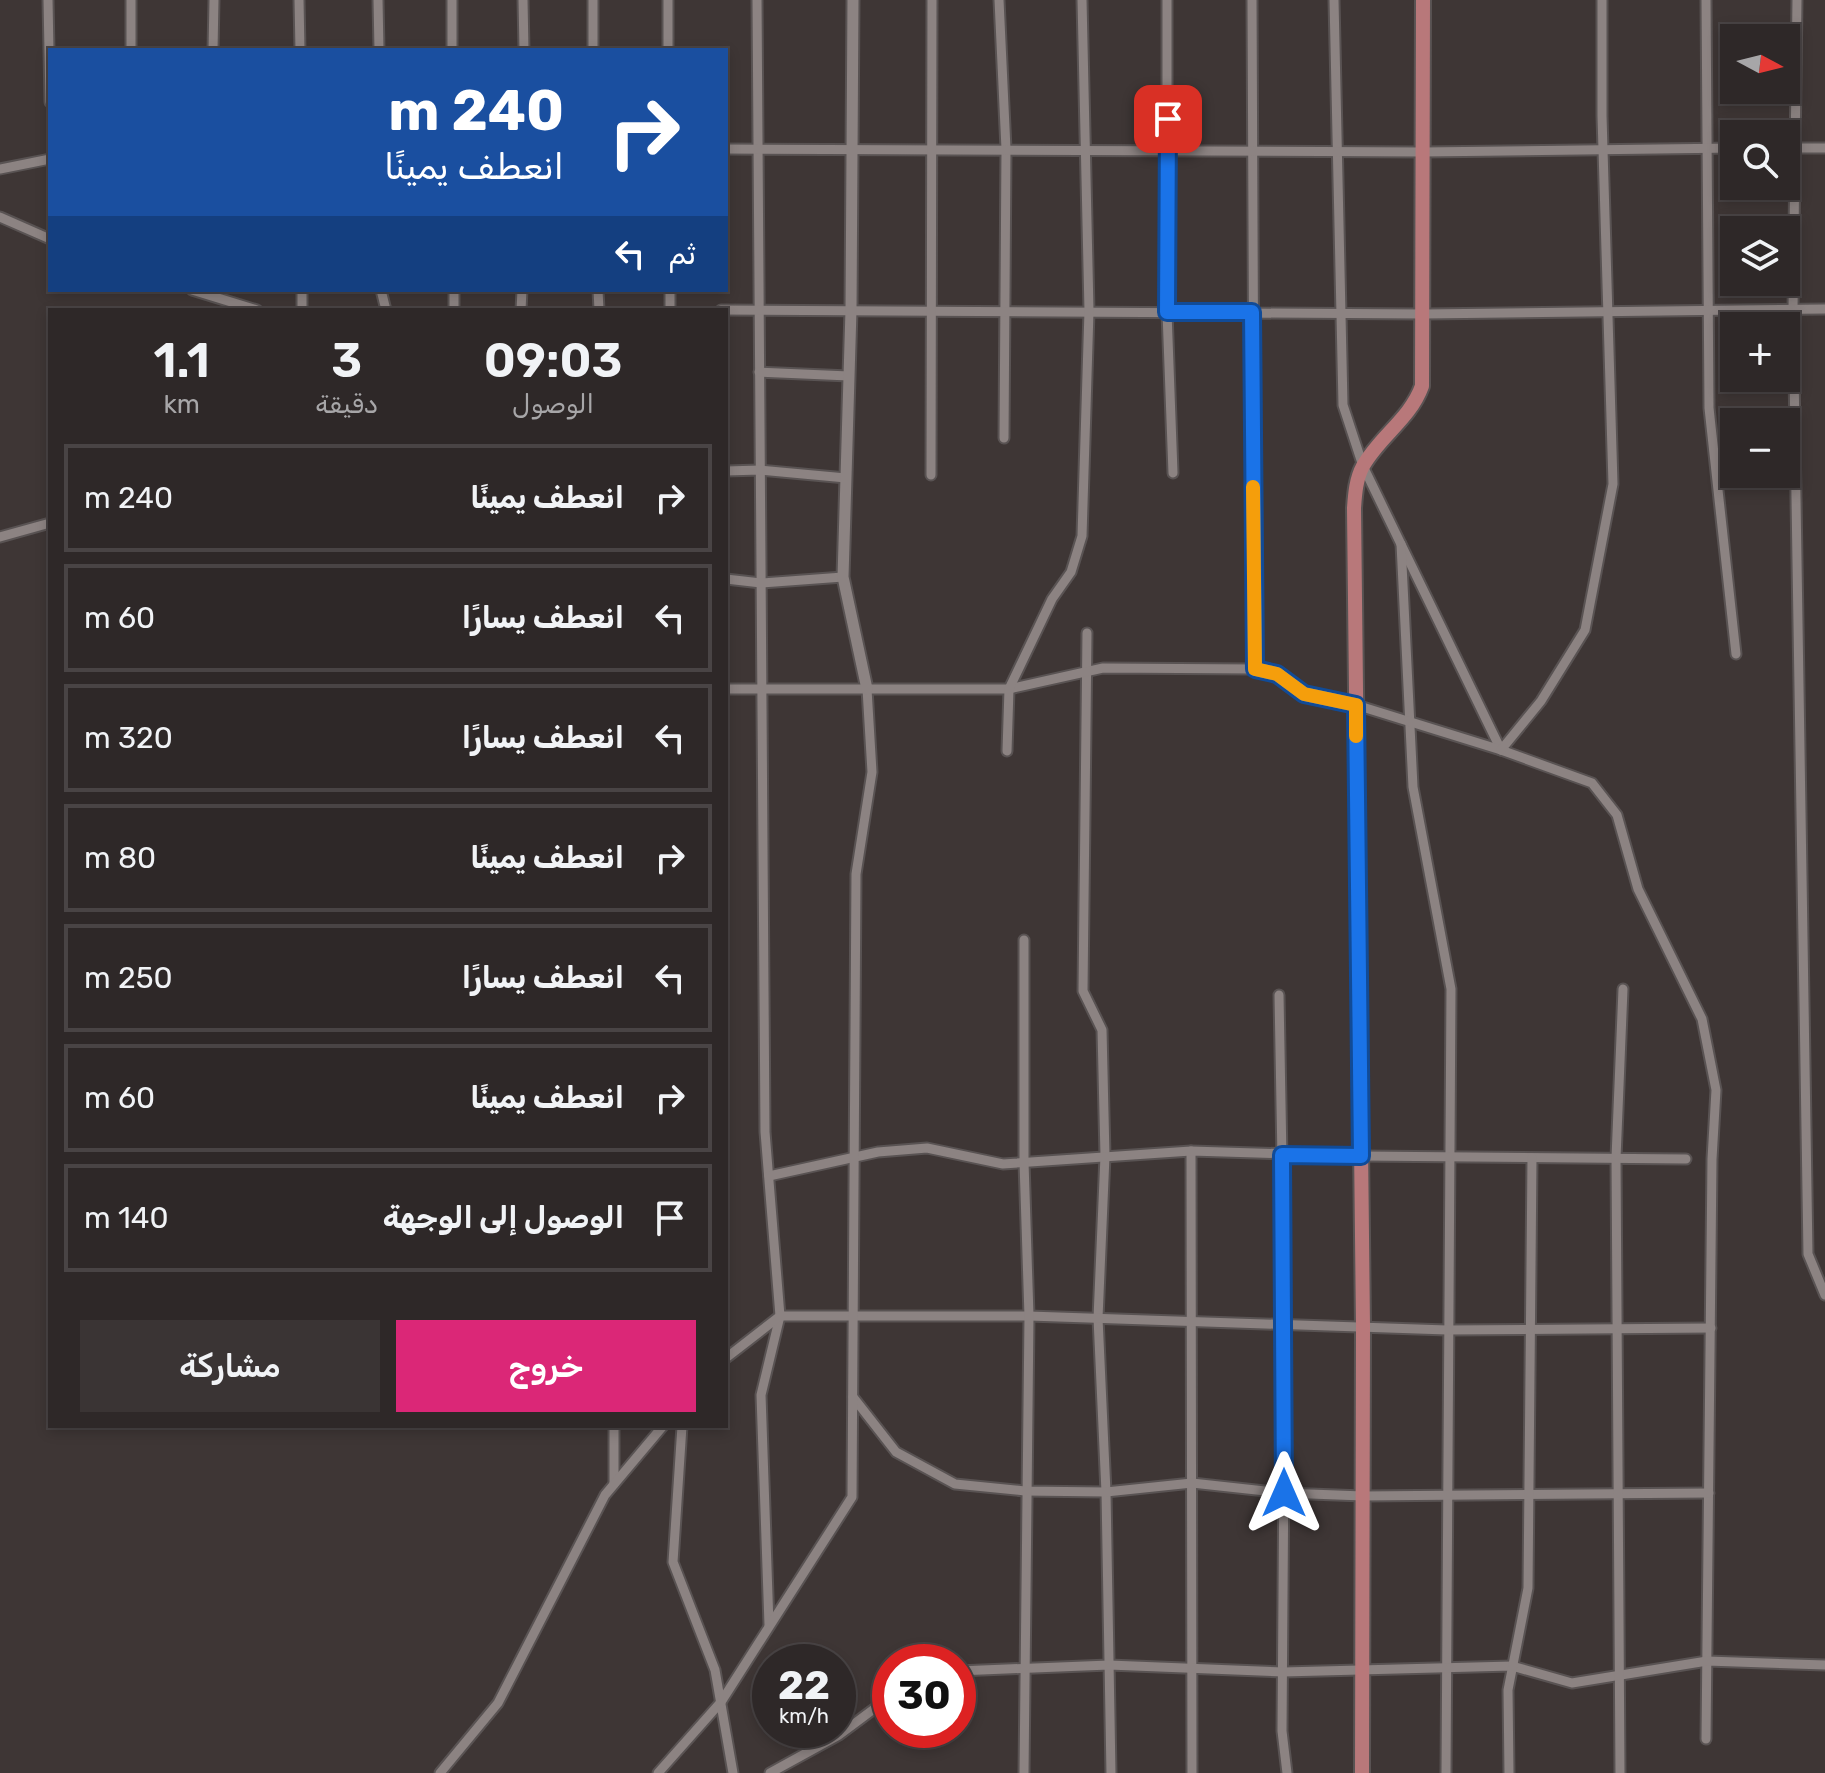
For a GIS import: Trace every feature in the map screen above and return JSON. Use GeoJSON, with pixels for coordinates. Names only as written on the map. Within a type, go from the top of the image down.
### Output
{"type":"FeatureCollection","features":[{"type":"Feature","properties":{"kind":"main road"},"geometry":{"type":"LineString","coordinates":[[1362,1773],[1363,1327],[1354,508],[1357,480],[1363,466],[1417,401],[1423,374],[1423,0]]}},
{"type":"Feature","properties":{"kind":"street"},"geometry":{"type":"LineString","coordinates":[[48,0],[49,48]]}},
{"type":"Feature","properties":{"kind":"street"},"geometry":{"type":"LineString","coordinates":[[131,0],[131,48]]}},
{"type":"Feature","properties":{"kind":"street"},"geometry":{"type":"LineString","coordinates":[[213,48],[214,0]]}},
{"type":"Feature","properties":{"kind":"street"},"geometry":{"type":"LineString","coordinates":[[299,0],[300,48]]}},
{"type":"Feature","properties":{"kind":"street"},"geometry":{"type":"LineString","coordinates":[[378,0],[379,48]]}},
{"type":"Feature","properties":{"kind":"street"},"geometry":{"type":"LineString","coordinates":[[452,0],[452,48]]}},
{"type":"Feature","properties":{"kind":"street"},"geometry":{"type":"LineString","coordinates":[[523,0],[524,48]]}},
{"type":"Feature","properties":{"kind":"street"},"geometry":{"type":"LineString","coordinates":[[593,0],[593,48]]}},
{"type":"Feature","properties":{"kind":"street"},"geometry":{"type":"LineString","coordinates":[[668,0],[668,48]]}},
{"type":"Feature","properties":{"kind":"street"},"geometry":{"type":"LineString","coordinates":[[757,0],[765,1132],[780,1316],[761,1395],[769,1625]]}},
{"type":"Feature","properties":{"kind":"street"},"geometry":{"type":"LineString","coordinates":[[658,1773],[721,1702],[852,1497],[856,874],[872,772],[867,689],[843,577],[851,310],[853,0]]}},
{"type":"Feature","properties":{"kind":"street"},"geometry":{"type":"LineString","coordinates":[[931,475],[932,0]]}},
{"type":"Feature","properties":{"kind":"street"},"geometry":{"type":"LineString","coordinates":[[999,0],[1006,149],[1004,438]]}},
{"type":"Feature","properties":{"kind":"street"},"geometry":{"type":"LineString","coordinates":[[1007,751],[1009,689],[1052,599],[1071,572],[1082,536],[1089,311],[1082,0]]}},
{"type":"Feature","properties":{"kind":"street"},"geometry":{"type":"LineString","coordinates":[[1167,0],[1167,312],[1173,473]]}},
{"type":"Feature","properties":{"kind":"street"},"geometry":{"type":"LineString","coordinates":[[1252,0],[1255,669]]}},
{"type":"Feature","properties":{"kind":"street"},"geometry":{"type":"LineString","coordinates":[[1334,0],[1343,405],[1363,466],[1501,750]]}},
{"type":"Feature","properties":{"kind":"street"},"geometry":{"type":"LineString","coordinates":[[1501,750],[1541,701],[1585,630],[1613,484],[1602,0]]}},
{"type":"Feature","properties":{"kind":"street"},"geometry":{"type":"LineString","coordinates":[[1706,0],[1709,408],[1736,654]]}},
{"type":"Feature","properties":{"kind":"street"},"geometry":{"type":"LineString","coordinates":[[1791,120],[1797,0]]}},
{"type":"Feature","properties":{"kind":"street"},"geometry":{"type":"LineString","coordinates":[[1800,148],[1825,148]]}},
{"type":"Feature","properties":{"kind":"street"},"geometry":{"type":"LineString","coordinates":[[728,149],[1338,149],[1423,152],[1720,149]]}},
{"type":"Feature","properties":{"kind":"street"},"geometry":{"type":"LineString","coordinates":[[0,168],[48,159]]}},
{"type":"Feature","properties":{"kind":"street"},"geometry":{"type":"LineString","coordinates":[[1791,200],[1808,1254],[1825,1295]]}},
{"type":"Feature","properties":{"kind":"street"},"geometry":{"type":"LineString","coordinates":[[0,217],[48,238]]}},
{"type":"Feature","properties":{"kind":"street"},"geometry":{"type":"LineString","coordinates":[[211,293],[252,308]]}},
{"type":"Feature","properties":{"kind":"street"},"geometry":{"type":"LineString","coordinates":[[728,310],[1424,314],[1825,309]]}},
{"type":"Feature","properties":{"kind":"street"},"geometry":{"type":"LineString","coordinates":[[759,372],[849,376]]}},
{"type":"Feature","properties":{"kind":"street"},"geometry":{"type":"LineString","coordinates":[[728,471],[760,470],[846,478]]}},
{"type":"Feature","properties":{"kind":"street"},"geometry":{"type":"LineString","coordinates":[[0,537],[48,524]]}},
{"type":"Feature","properties":{"kind":"street"},"geometry":{"type":"LineString","coordinates":[[1401,544],[1407,722],[1413,787],[1451,989],[1446,1773]]}},
{"type":"Feature","properties":{"kind":"street"},"geometry":{"type":"LineString","coordinates":[[728,579],[761,583],[843,577]]}},
{"type":"Feature","properties":{"kind":"street"},"geometry":{"type":"LineString","coordinates":[[1087,633],[1083,991],[1102,1030],[1105,1156],[1098,1318],[1106,1492],[1111,1773]]}},
{"type":"Feature","properties":{"kind":"street"},"geometry":{"type":"LineString","coordinates":[[728,689],[1009,689],[1103,668],[1255,669],[1277,674],[1304,694],[1356,705],[1501,750],[1592,783],[1617,815],[1638,889],[1702,1019],[1716,1090],[1706,1739]]}},
{"type":"Feature","properties":{"kind":"street"},"geometry":{"type":"LineString","coordinates":[[1024,940],[1024,1162],[1029,1316],[1024,1773]]}},
{"type":"Feature","properties":{"kind":"street"},"geometry":{"type":"LineString","coordinates":[[1620,1773],[1616,1158],[1623,989]]}},
{"type":"Feature","properties":{"kind":"street"},"geometry":{"type":"LineString","coordinates":[[1279,995],[1285,1323],[1282,1731],[1287,1773]]}},
{"type":"Feature","properties":{"kind":"street"},"geometry":{"type":"LineString","coordinates":[[769,1176],[854,1157],[927,1148],[977,1161],[1003,1164],[1191,1151],[1282,1155],[1686,1159]]}},
{"type":"Feature","properties":{"kind":"street"},"geometry":{"type":"LineString","coordinates":[[1191,1151],[1192,1773]]}},
{"type":"Feature","properties":{"kind":"street"},"geometry":{"type":"LineString","coordinates":[[1509,1773],[1508,1690],[1528,1588],[1532,1158]]}},
{"type":"Feature","properties":{"kind":"street"},"geometry":{"type":"LineString","coordinates":[[728,1356],[780,1316],[1029,1316],[1447,1330],[1711,1328]]}},
{"type":"Feature","properties":{"kind":"street"},"geometry":{"type":"LineString","coordinates":[[853,1397],[896,1452],[955,1484],[1025,1491],[1106,1492],[1192,1483],[1284,1493],[1363,1496],[1709,1493]]}},
{"type":"Feature","properties":{"kind":"street"},"geometry":{"type":"LineString","coordinates":[[614,1428],[614,1484]]}},
{"type":"Feature","properties":{"kind":"street"},"geometry":{"type":"LineString","coordinates":[[440,1773],[498,1703],[605,1495],[661,1428]]}},
{"type":"Feature","properties":{"kind":"street"},"geometry":{"type":"LineString","coordinates":[[682,1428],[673,1562],[715,1670],[733,1773]]}},
{"type":"Feature","properties":{"kind":"street"},"geometry":{"type":"LineString","coordinates":[[976,1670],[1109,1665],[1283,1672],[1512,1666],[1572,1683],[1707,1661],[1825,1665]]}},
{"type":"Feature","properties":{"kind":"street"},"geometry":{"type":"LineString","coordinates":[[770,1773],[839,1735],[872,1710]]}},
{"type":"Feature","properties":{"kind":"slow traffic"},"geometry":{"type":"LineString","coordinates":[[1253,487],[1255,669],[1277,674],[1304,694],[1356,705],[1356,736]]}},
{"type":"Feature","properties":{"kind":"route"},"geometry":{"type":"LineString","coordinates":[[1168,119],[1167,312],[1252,312],[1255,669],[1277,674],[1304,694],[1356,705],[1361,1156],[1282,1155],[1284,1493]]}}]}
